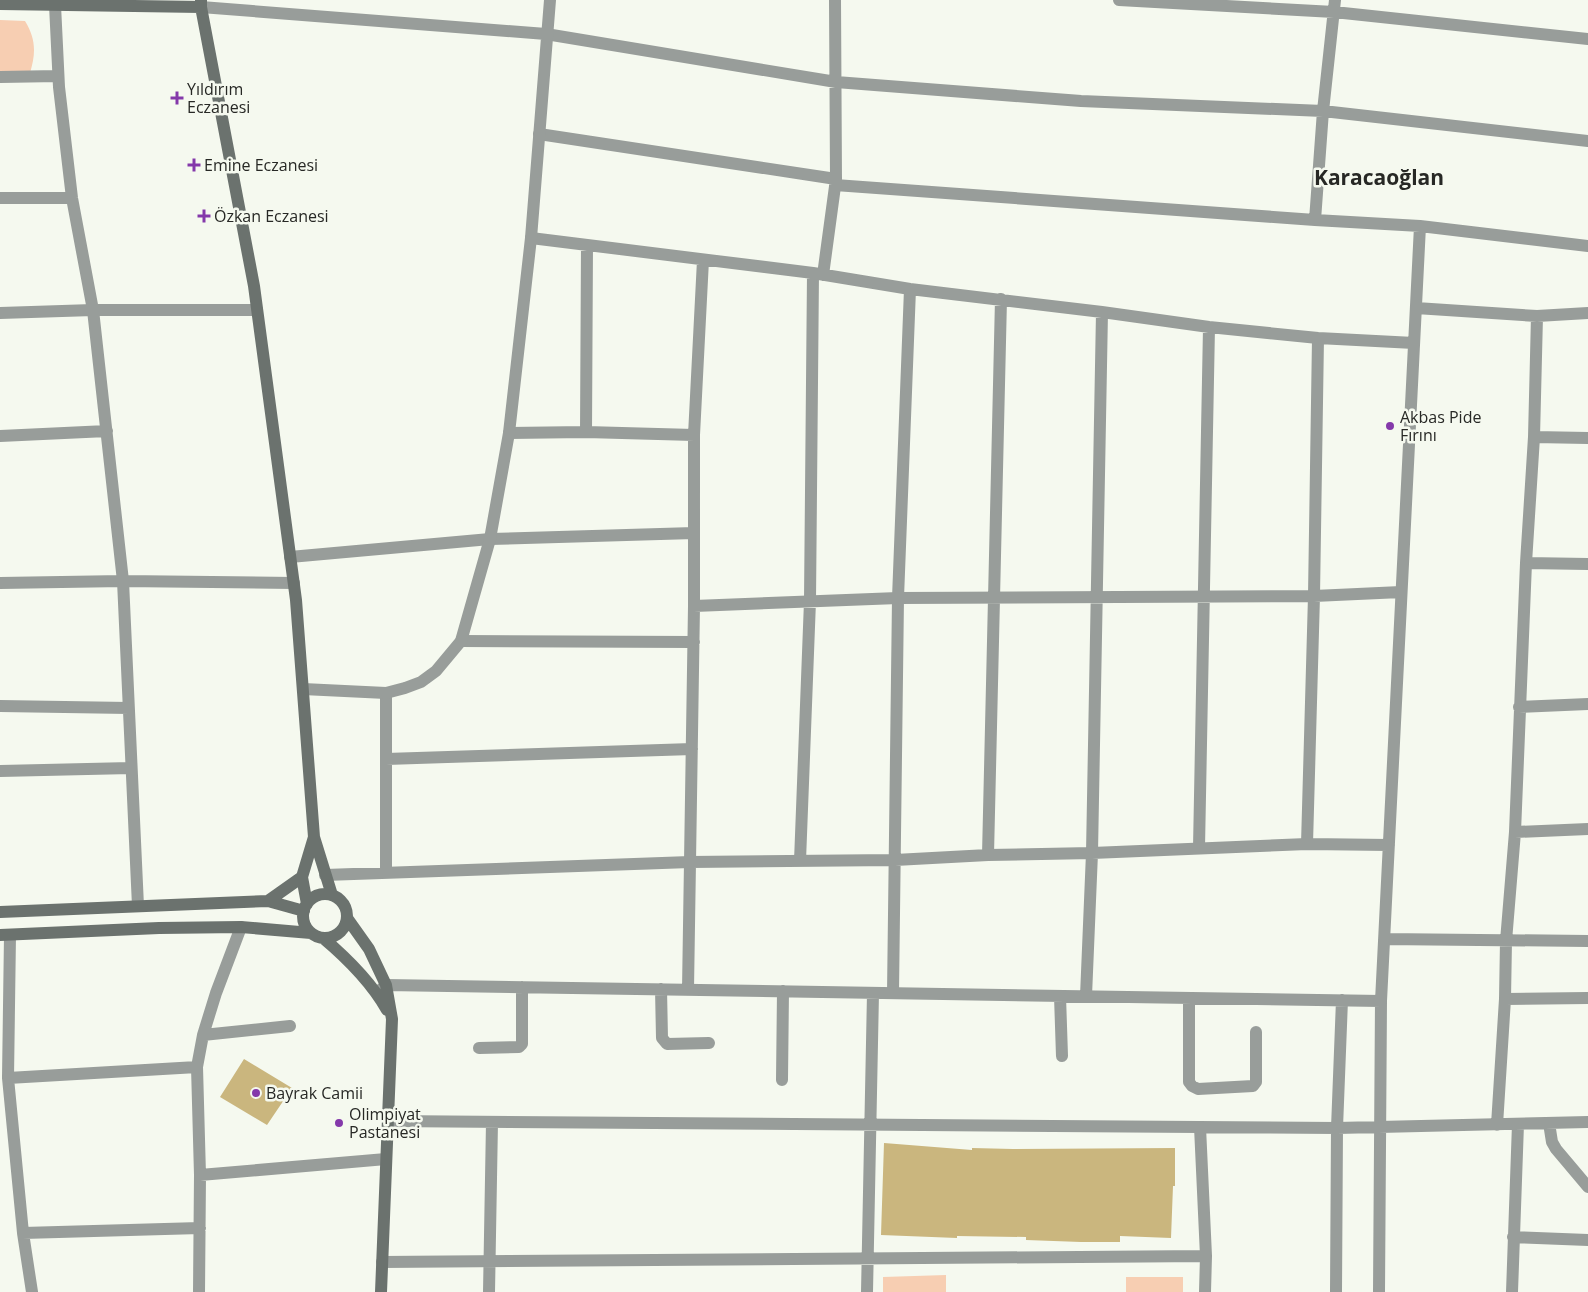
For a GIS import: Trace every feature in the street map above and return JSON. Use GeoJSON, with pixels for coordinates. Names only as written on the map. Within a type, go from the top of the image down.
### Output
{"type":"FeatureCollection","features":[{"type":"Feature","properties":{"kind":"main road"},"geometry":{"type":"LineString","coordinates":[[0,4],[201,3],[257,310],[294,583],[314,837],[332,895]]}},
{"type":"Feature","properties":{"kind":"main road"},"geometry":{"type":"LineString","coordinates":[[311,933],[303,920],[305,908],[302,877],[314,837]]}},
{"type":"Feature","properties":{"kind":"main road"},"geometry":{"type":"LineString","coordinates":[[268,901],[302,877]]}},
{"type":"Feature","properties":{"kind":"main road"},"geometry":{"type":"LineString","coordinates":[[305,908],[316,896],[324,894],[332,895],[344,904],[347,911],[345,925],[338,934],[331,938],[323,938]]}},
{"type":"Feature","properties":{"kind":"main road"},"geometry":{"type":"LineString","coordinates":[[0,912],[268,901],[305,908]]}},
{"type":"Feature","properties":{"kind":"main road"},"geometry":{"type":"LineString","coordinates":[[347,918],[369,948],[392,1019],[380,1292]]}},
{"type":"Feature","properties":{"kind":"main road"},"geometry":{"type":"LineString","coordinates":[[5,935],[241,926],[311,933],[323,938],[382,989]]}},
{"type":"Feature","properties":{"kind":"street"},"geometry":{"type":"LineString","coordinates":[[303,689],[386,693],[405,688],[421,682],[436,671],[461,641],[490,539],[509,433],[531,238],[550,0]]}},
{"type":"Feature","properties":{"kind":"street"},"geometry":{"type":"LineString","coordinates":[[800,861],[810,601],[818,274],[835,182],[835,0]]}},
{"type":"Feature","properties":{"kind":"street"},"geometry":{"type":"LineString","coordinates":[[1119,0],[1334,6],[1588,39]]}},
{"type":"Feature","properties":{"kind":"street"},"geometry":{"type":"LineString","coordinates":[[201,3],[546,34],[836,82],[1081,101],[1323,111],[1588,140]]}},
{"type":"Feature","properties":{"kind":"street"},"geometry":{"type":"LineString","coordinates":[[54,4],[58,76],[72,198],[93,310],[123,581],[138,906]]}},
{"type":"Feature","properties":{"kind":"street"},"geometry":{"type":"LineString","coordinates":[[1315,220],[1323,111],[1334,6]]}},
{"type":"Feature","properties":{"kind":"street"},"geometry":{"type":"LineString","coordinates":[[0,77],[58,76]]}},
{"type":"Feature","properties":{"kind":"street"},"geometry":{"type":"LineString","coordinates":[[539,134],[835,182],[1315,220],[1420,226],[1588,246]]}},
{"type":"Feature","properties":{"kind":"street"},"geometry":{"type":"LineString","coordinates":[[0,198],[72,198]]}},
{"type":"Feature","properties":{"kind":"street"},"geometry":{"type":"LineString","coordinates":[[1379,1292],[1381,1001],[1420,226]]}},
{"type":"Feature","properties":{"kind":"street"},"geometry":{"type":"LineString","coordinates":[[531,238],[818,274],[910,289],[1001,299],[1209,327],[1318,338],[1414,343]]}},
{"type":"Feature","properties":{"kind":"street"},"geometry":{"type":"LineString","coordinates":[[586,432],[587,245]]}},
{"type":"Feature","properties":{"kind":"street"},"geometry":{"type":"LineString","coordinates":[[688,990],[694,642],[694,435],[703,260]]}},
{"type":"Feature","properties":{"kind":"street"},"geometry":{"type":"LineString","coordinates":[[893,993],[898,598],[910,289]]}},
{"type":"Feature","properties":{"kind":"street"},"geometry":{"type":"LineString","coordinates":[[988,855],[1001,299]]}},
{"type":"Feature","properties":{"kind":"street"},"geometry":{"type":"LineString","coordinates":[[1416,308],[1537,316],[1588,313]]}},
{"type":"Feature","properties":{"kind":"street"},"geometry":{"type":"LineString","coordinates":[[0,313],[93,310],[257,310]]}},
{"type":"Feature","properties":{"kind":"street"},"geometry":{"type":"LineString","coordinates":[[1086,996],[1092,853],[1102,312]]}},
{"type":"Feature","properties":{"kind":"street"},"geometry":{"type":"LineString","coordinates":[[1497,1125],[1534,437],[1537,316]]}},
{"type":"Feature","properties":{"kind":"street"},"geometry":{"type":"LineString","coordinates":[[1199,848],[1209,327]]}},
{"type":"Feature","properties":{"kind":"street"},"geometry":{"type":"LineString","coordinates":[[1307,844],[1314,596],[1318,338]]}},
{"type":"Feature","properties":{"kind":"street"},"geometry":{"type":"LineString","coordinates":[[0,436],[107,431]]}},
{"type":"Feature","properties":{"kind":"street"},"geometry":{"type":"LineString","coordinates":[[509,433],[586,432],[694,435]]}},
{"type":"Feature","properties":{"kind":"street"},"geometry":{"type":"LineString","coordinates":[[1534,437],[1588,438]]}},
{"type":"Feature","properties":{"kind":"street"},"geometry":{"type":"LineString","coordinates":[[290,556],[490,539],[694,533]]}},
{"type":"Feature","properties":{"kind":"street"},"geometry":{"type":"LineString","coordinates":[[1526,562],[1588,564]]}},
{"type":"Feature","properties":{"kind":"street"},"geometry":{"type":"LineString","coordinates":[[0,583],[123,581],[294,583]]}},
{"type":"Feature","properties":{"kind":"street"},"geometry":{"type":"LineString","coordinates":[[694,606],[898,598],[1314,596],[1402,592]]}},
{"type":"Feature","properties":{"kind":"street"},"geometry":{"type":"LineString","coordinates":[[461,641],[694,642]]}},
{"type":"Feature","properties":{"kind":"street"},"geometry":{"type":"LineString","coordinates":[[386,693],[386,873]]}},
{"type":"Feature","properties":{"kind":"street"},"geometry":{"type":"LineString","coordinates":[[1519,707],[1588,704]]}},
{"type":"Feature","properties":{"kind":"street"},"geometry":{"type":"LineString","coordinates":[[0,706],[129,708]]}},
{"type":"Feature","properties":{"kind":"street"},"geometry":{"type":"LineString","coordinates":[[386,759],[692,749]]}},
{"type":"Feature","properties":{"kind":"street"},"geometry":{"type":"LineString","coordinates":[[0,771],[131,768]]}},
{"type":"Feature","properties":{"kind":"street"},"geometry":{"type":"LineString","coordinates":[[1514,832],[1588,828]]}},
{"type":"Feature","properties":{"kind":"street"},"geometry":{"type":"LineString","coordinates":[[325,875],[690,862],[895,860],[1307,844],[1389,846]]}},
{"type":"Feature","properties":{"kind":"street"},"geometry":{"type":"LineString","coordinates":[[199,1292],[200,1176],[197,1067],[203,1035],[216,993],[241,926]]}},
{"type":"Feature","properties":{"kind":"street"},"geometry":{"type":"LineString","coordinates":[[5,935],[8,1078],[23,1233],[32,1292]]}},
{"type":"Feature","properties":{"kind":"street"},"geometry":{"type":"LineString","coordinates":[[1384,939],[1588,941]]}},
{"type":"Feature","properties":{"kind":"street"},"geometry":{"type":"LineString","coordinates":[[382,989],[522,987],[1381,1001]]}},
{"type":"Feature","properties":{"kind":"street"},"geometry":{"type":"LineString","coordinates":[[479,1048],[519,1047],[522,1044],[522,987]]}},
{"type":"Feature","properties":{"kind":"street"},"geometry":{"type":"LineString","coordinates":[[660,989],[662,1038],[664,1042],[667,1044],[709,1043]]}},
{"type":"Feature","properties":{"kind":"street"},"geometry":{"type":"LineString","coordinates":[[782,1080],[783,991]]}},
{"type":"Feature","properties":{"kind":"street"},"geometry":{"type":"LineString","coordinates":[[867,1292],[873,993]]}},
{"type":"Feature","properties":{"kind":"street"},"geometry":{"type":"LineString","coordinates":[[1060,996],[1062,1056]]}},
{"type":"Feature","properties":{"kind":"street"},"geometry":{"type":"LineString","coordinates":[[1189,998],[1189,1082],[1192,1086],[1198,1088],[1253,1086],[1256,1082],[1256,1032]]}},
{"type":"Feature","properties":{"kind":"street"},"geometry":{"type":"LineString","coordinates":[[1505,999],[1588,998]]}},
{"type":"Feature","properties":{"kind":"street"},"geometry":{"type":"LineString","coordinates":[[1336,1292],[1337,1128],[1342,1000]]}},
{"type":"Feature","properties":{"kind":"street"},"geometry":{"type":"LineString","coordinates":[[203,1035],[290,1026]]}},
{"type":"Feature","properties":{"kind":"street"},"geometry":{"type":"LineString","coordinates":[[8,1078],[197,1067]]}},
{"type":"Feature","properties":{"kind":"street"},"geometry":{"type":"LineString","coordinates":[[388,1121],[1200,1128],[1381,1128],[1588,1122]]}},
{"type":"Feature","properties":{"kind":"street"},"geometry":{"type":"LineString","coordinates":[[489,1292],[492,1122]]}},
{"type":"Feature","properties":{"kind":"street"},"geometry":{"type":"LineString","coordinates":[[1512,1292],[1518,1124]]}},
{"type":"Feature","properties":{"kind":"street"},"geometry":{"type":"LineString","coordinates":[[1549,1124],[1552,1142],[1556,1149],[1588,1187]]}},
{"type":"Feature","properties":{"kind":"street"},"geometry":{"type":"LineString","coordinates":[[1200,1128],[1206,1256],[1205,1292]]}},
{"type":"Feature","properties":{"kind":"street"},"geometry":{"type":"LineString","coordinates":[[200,1176],[386,1160]]}},
{"type":"Feature","properties":{"kind":"street"},"geometry":{"type":"LineString","coordinates":[[23,1233],[200,1228]]}},
{"type":"Feature","properties":{"kind":"street"},"geometry":{"type":"LineString","coordinates":[[1513,1236],[1588,1240]]}},
{"type":"Feature","properties":{"kind":"street"},"geometry":{"type":"LineString","coordinates":[[382,1262],[1206,1256]]}},
{"type":"Feature","properties":{"kind":"shaded area"},"geometry":{"type":"Polygon","coordinates":[[[0,20],[25,21],[29,28],[34,46],[30,73],[0,73],[0,20]]]}},
{"type":"Feature","properties":{"kind":"shaded area"},"geometry":{"type":"Polygon","coordinates":[[[946,1275],[946,1292],[883,1292],[883,1277],[946,1275]]]}},
{"type":"Feature","properties":{"kind":"shaded area"},"geometry":{"type":"Polygon","coordinates":[[[1126,1277],[1183,1277],[1183,1292],[1126,1292],[1126,1277]]]}},
{"type":"Feature","properties":{"kind":"building","name":"Bayrak Camii"},"geometry":{"type":"Polygon","coordinates":[[[244,1059],[292,1088],[267,1125],[220,1097],[244,1059]]]}},
{"type":"Feature","properties":{"kind":"building"},"geometry":{"type":"Polygon","coordinates":[[[884,1143],[972,1150],[972,1148],[1175,1148],[1175,1186],[1173,1186],[1171,1238],[1120,1236],[1120,1242],[1081,1242],[1026,1240],[1026,1237],[957,1236],[957,1238],[881,1235],[884,1143]]]}},
{"type":"Feature","properties":{"kind":"place","name":"Yıldırım Eczanesi"},"geometry":{"type":"Point","coordinates":[177,98]}},
{"type":"Feature","properties":{"kind":"place","name":"Emine Eczanesi"},"geometry":{"type":"Point","coordinates":[194,165]}},
{"type":"Feature","properties":{"kind":"place","name":"Özkan Eczanesi"},"geometry":{"type":"Point","coordinates":[204,216]}},
{"type":"Feature","properties":{"kind":"place","name":"Akbas Pide Fırını"},"geometry":{"type":"Point","coordinates":[1390,426]}},
{"type":"Feature","properties":{"kind":"place","name":"Bayrak Camii"},"geometry":{"type":"Point","coordinates":[256,1093]}},
{"type":"Feature","properties":{"kind":"place","name":"Olimpiyat Pastanesi"},"geometry":{"type":"Point","coordinates":[339,1123]}},
{"type":"Feature","properties":{"kind":"district","name":"Karacaoğlan"},"geometry":{"type":"Point","coordinates":[1379,177]}}]}
